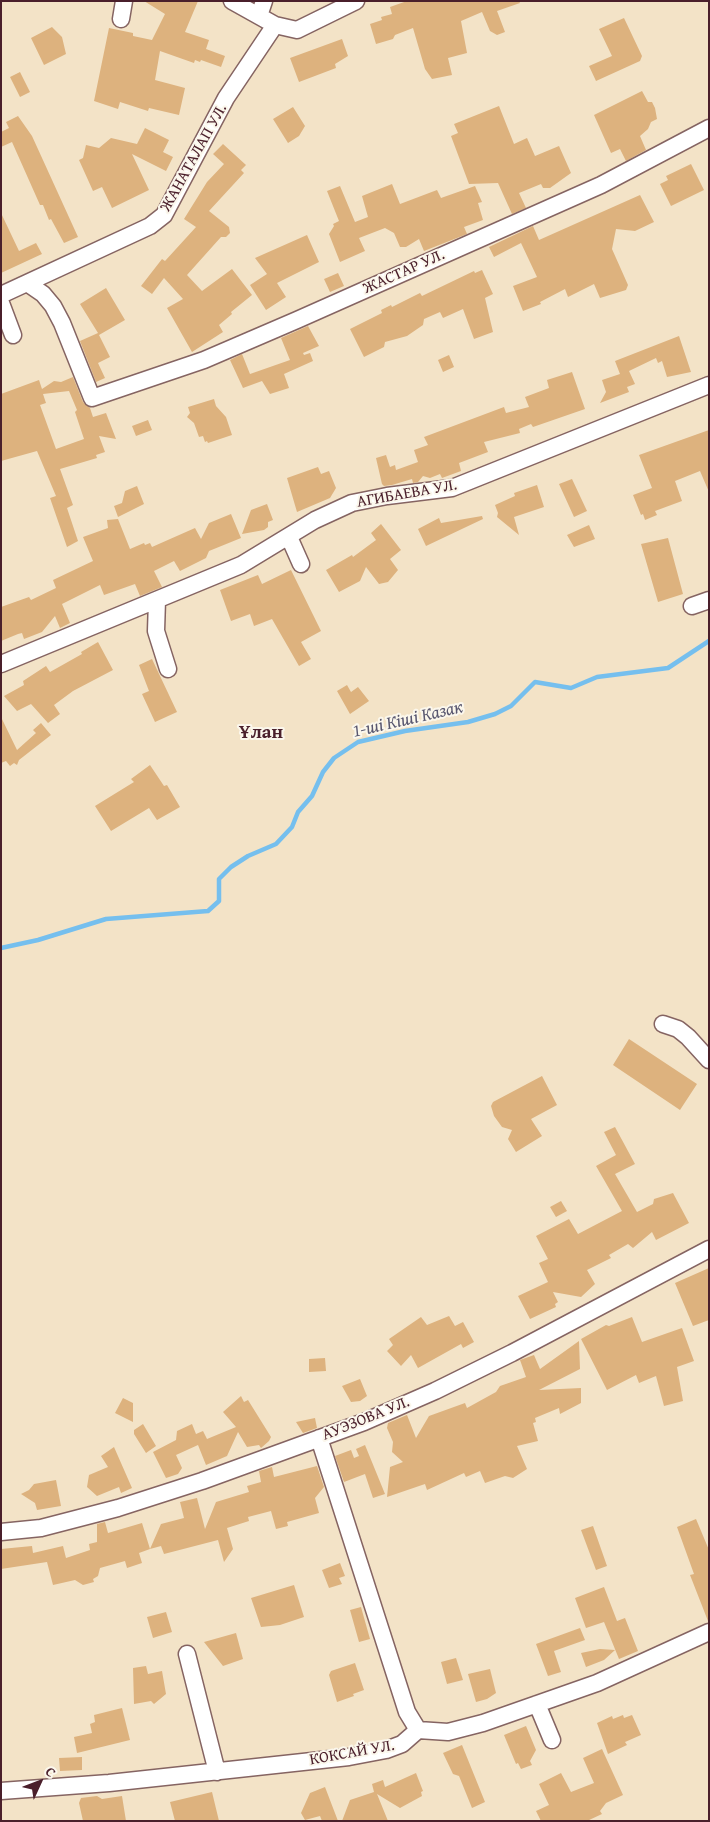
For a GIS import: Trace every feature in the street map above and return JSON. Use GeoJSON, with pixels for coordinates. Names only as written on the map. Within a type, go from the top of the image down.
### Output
{"type":"FeatureCollection","features":[{"type":"Feature","properties":{"kind":"street"},"geometry":{"type":"LineString","coordinates":[[121,19],[124,1]]}},
{"type":"Feature","properties":{"kind":"street"},"geometry":{"type":"LineString","coordinates":[[232,1],[262,9],[275,25],[297,30],[356,1]]}},
{"type":"Feature","properties":{"kind":"street","name":"ЖАНАТАЛАП УЛ."},"geometry":{"type":"LineString","coordinates":[[1,295],[150,226],[164,215],[226,98],[275,25]]}},
{"type":"Feature","properties":{"kind":"street","name":"ЖАСТАР УЛ."},"geometry":{"type":"LineString","coordinates":[[28,283],[43,294],[53,306],[62,323],[92,398],[204,360],[297,320],[601,185],[709,128]]}},
{"type":"Feature","properties":{"kind":"street"},"geometry":{"type":"LineString","coordinates":[[1,303],[13,335]]}},
{"type":"Feature","properties":{"kind":"street","name":"АГИБАЕВА УЛ."},"geometry":{"type":"LineString","coordinates":[[1,664],[241,565],[314,520],[352,503],[387,496],[452,488],[709,386]]}},
{"type":"Feature","properties":{"kind":"street"},"geometry":{"type":"LineString","coordinates":[[289,537],[301,564]]}},
{"type":"Feature","properties":{"kind":"street"},"geometry":{"type":"LineString","coordinates":[[157,600],[156,630],[168,669]]}},
{"type":"Feature","properties":{"kind":"street"},"geometry":{"type":"LineString","coordinates":[[692,606],[709,600]]}},
{"type":"Feature","properties":{"kind":"street"},"geometry":{"type":"LineString","coordinates":[[663,1024],[678,1029],[709,1060]]}},
{"type":"Feature","properties":{"kind":"street","name":"АУЭЗОВА УЛ."},"geometry":{"type":"LineString","coordinates":[[1,1532],[41,1528],[118,1508],[202,1481],[364,1422],[434,1391],[709,1249]]}},
{"type":"Feature","properties":{"kind":"street"},"geometry":{"type":"LineString","coordinates":[[319,1438],[407,1712],[418,1730],[448,1732],[537,1704],[597,1683],[709,1632]]}},
{"type":"Feature","properties":{"kind":"street"},"geometry":{"type":"LineString","coordinates":[[187,1654],[217,1772]]}},
{"type":"Feature","properties":{"kind":"street"},"geometry":{"type":"LineString","coordinates":[[537,1704],[552,1740]]}},
{"type":"Feature","properties":{"kind":"street","name":"КОКСАЙ УЛ."},"geometry":{"type":"LineString","coordinates":[[1,1791],[217,1772],[386,1750],[402,1744],[418,1730]]}},
{"type":"Feature","properties":{"kind":"building"},"geometry":{"type":"Polygon","coordinates":[[[144,1],[198,1],[185,32],[209,40],[206,49],[225,56],[221,67],[201,60],[200,62],[195,60],[194,63],[160,51],[155,80],[185,88],[179,115],[149,108],[148,111],[120,102],[118,109],[94,101],[109,28],[133,33],[133,36],[152,40],[165,14],[144,1]]]}},
{"type":"Feature","properties":{"kind":"building"},"geometry":{"type":"Polygon","coordinates":[[[407,1],[519,1],[520,3],[497,11],[505,32],[497,35],[490,31],[482,12],[461,21],[467,53],[448,58],[452,75],[432,79],[425,69],[413,28],[395,35],[393,39],[376,44],[370,24],[382,20],[381,17],[392,14],[390,7],[407,1]]]}},
{"type":"Feature","properties":{"kind":"building"},"geometry":{"type":"Polygon","coordinates":[[[624,18],[642,56],[640,61],[596,81],[589,66],[612,56],[599,29],[624,18]]]}},
{"type":"Feature","properties":{"kind":"building"},"geometry":{"type":"Polygon","coordinates":[[[52,27],[62,37],[66,54],[44,65],[31,38],[52,27]]]}},
{"type":"Feature","properties":{"kind":"building"},"geometry":{"type":"Polygon","coordinates":[[[342,39],[348,56],[335,64],[336,68],[299,82],[290,58],[342,39]]]}},
{"type":"Feature","properties":{"kind":"building"},"geometry":{"type":"Polygon","coordinates":[[[20,72],[30,92],[20,97],[10,77],[20,72]]]}},
{"type":"Feature","properties":{"kind":"building"},"geometry":{"type":"Polygon","coordinates":[[[642,91],[648,102],[652,102],[657,119],[651,122],[648,129],[640,136],[646,150],[626,161],[620,149],[611,153],[594,115],[642,91]]]}},
{"type":"Feature","properties":{"kind":"building"},"geometry":{"type":"Polygon","coordinates":[[[499,106],[514,144],[527,138],[535,156],[559,146],[571,173],[550,188],[543,188],[541,184],[519,193],[526,208],[512,214],[498,183],[469,184],[451,136],[458,133],[454,124],[499,106]]]}},
{"type":"Feature","properties":{"kind":"building"},"geometry":{"type":"Polygon","coordinates":[[[293,107],[305,126],[299,136],[288,143],[273,119],[293,107]]]}},
{"type":"Feature","properties":{"kind":"building"},"geometry":{"type":"Polygon","coordinates":[[[18,116],[32,136],[78,237],[64,243],[51,219],[49,220],[43,205],[40,205],[12,142],[1,147],[1,132],[9,128],[6,122],[18,116]]]}},
{"type":"Feature","properties":{"kind":"building"},"geometry":{"type":"Polygon","coordinates":[[[145,128],[169,140],[163,152],[173,157],[166,171],[132,154],[149,190],[112,208],[102,187],[93,191],[79,160],[83,158],[86,145],[99,148],[111,138],[137,144],[145,128]]]}},
{"type":"Feature","properties":{"kind":"building"},"geometry":{"type":"Polygon","coordinates":[[[223,144],[246,165],[241,170],[244,173],[209,211],[229,227],[230,233],[226,237],[221,237],[187,275],[202,291],[232,269],[252,295],[231,312],[232,314],[219,325],[223,332],[192,352],[167,308],[183,299],[164,278],[152,294],[141,286],[162,259],[165,261],[196,227],[184,219],[207,182],[224,164],[213,154],[223,144]]]}},
{"type":"Feature","properties":{"kind":"building"},"geometry":{"type":"Polygon","coordinates":[[[691,164],[704,190],[671,206],[660,184],[668,180],[666,176],[691,164]]]}},
{"type":"Feature","properties":{"kind":"building"},"geometry":{"type":"Polygon","coordinates":[[[392,184],[400,204],[437,190],[441,198],[475,186],[482,202],[478,203],[483,220],[464,227],[467,234],[424,251],[419,239],[406,247],[400,247],[394,233],[385,228],[359,238],[365,251],[340,262],[329,234],[334,226],[333,224],[339,221],[327,191],[340,186],[355,222],[368,217],[362,196],[392,184]]]}},
{"type":"Feature","properties":{"kind":"building"},"geometry":{"type":"Polygon","coordinates":[[[640,195],[654,222],[635,231],[616,229],[612,249],[628,285],[626,290],[600,298],[594,284],[568,297],[565,289],[540,302],[541,304],[523,311],[513,286],[537,277],[521,243],[494,257],[489,247],[533,226],[539,240],[640,195]]]}},
{"type":"Feature","properties":{"kind":"building"},"geometry":{"type":"Polygon","coordinates":[[[1,213],[19,251],[36,243],[42,254],[1,273],[1,213]]]}},
{"type":"Feature","properties":{"kind":"building"},"geometry":{"type":"Polygon","coordinates":[[[307,235],[319,262],[277,283],[286,297],[266,310],[250,285],[267,274],[255,258],[307,235]]]}},
{"type":"Feature","properties":{"kind":"building"},"geometry":{"type":"Polygon","coordinates":[[[482,270],[493,294],[485,298],[493,332],[474,339],[463,309],[443,318],[440,312],[424,319],[423,325],[407,336],[385,342],[384,347],[364,357],[350,329],[382,313],[381,310],[391,305],[392,307],[420,293],[422,296],[474,271],[475,273],[482,270]]]}},
{"type":"Feature","properties":{"kind":"building"},"geometry":{"type":"Polygon","coordinates":[[[338,273],[344,286],[330,292],[324,279],[338,273]]]}},
{"type":"Feature","properties":{"kind":"building"},"geometry":{"type":"Polygon","coordinates":[[[106,288],[125,320],[99,335],[110,357],[98,363],[105,378],[96,382],[80,341],[98,333],[80,304],[106,288]]]}},
{"type":"Feature","properties":{"kind":"building"},"geometry":{"type":"Polygon","coordinates":[[[308,326],[319,346],[303,353],[304,355],[310,353],[313,361],[284,374],[289,388],[270,394],[262,381],[243,388],[230,360],[242,354],[250,374],[290,360],[281,338],[308,326]]]}},
{"type":"Feature","properties":{"kind":"building"},"geometry":{"type":"Polygon","coordinates":[[[679,336],[691,372],[667,377],[662,361],[658,363],[656,358],[629,371],[635,384],[627,387],[629,392],[600,403],[606,392],[602,380],[620,374],[615,361],[679,336]]]}},
{"type":"Feature","properties":{"kind":"building"},"geometry":{"type":"Polygon","coordinates":[[[449,355],[454,367],[443,372],[438,360],[449,355]]]}},
{"type":"Feature","properties":{"kind":"building"},"geometry":{"type":"Polygon","coordinates":[[[572,372],[585,409],[533,427],[531,424],[519,429],[520,433],[484,442],[488,452],[459,463],[461,471],[442,478],[440,474],[430,478],[423,476],[418,482],[413,483],[412,479],[392,485],[384,486],[382,484],[376,458],[386,455],[390,467],[395,465],[396,470],[418,462],[414,450],[428,445],[424,437],[504,407],[506,413],[529,407],[525,397],[549,388],[547,380],[572,372]]]}},
{"type":"Feature","properties":{"kind":"building"},"geometry":{"type":"Polygon","coordinates":[[[73,377],[83,402],[90,408],[93,417],[106,413],[116,439],[99,436],[105,452],[96,455],[97,458],[60,469],[73,505],[67,508],[78,541],[67,547],[50,498],[56,496],[37,451],[1,461],[1,394],[39,380],[42,389],[54,381],[61,382],[73,377]],[[69,391],[43,394],[46,403],[40,405],[56,449],[84,439],[75,412],[77,410],[69,391]]]}},
{"type":"Feature","properties":{"kind":"building"},"geometry":{"type":"Polygon","coordinates":[[[214,399],[216,406],[226,417],[232,435],[208,443],[207,441],[205,442],[203,436],[199,437],[194,423],[187,417],[190,413],[188,407],[214,399]]]}},
{"type":"Feature","properties":{"kind":"building"},"geometry":{"type":"Polygon","coordinates":[[[148,420],[152,430],[136,436],[132,426],[148,420]]]}},
{"type":"Feature","properties":{"kind":"building"},"geometry":{"type":"Polygon","coordinates":[[[709,430],[709,492],[700,471],[675,481],[682,501],[655,511],[657,515],[645,520],[633,495],[652,488],[639,455],[709,430]]]}},
{"type":"Feature","properties":{"kind":"building"},"geometry":{"type":"Polygon","coordinates":[[[318,467],[321,474],[329,471],[336,488],[330,498],[297,512],[287,478],[318,467]]]}},
{"type":"Feature","properties":{"kind":"building"},"geometry":{"type":"Polygon","coordinates":[[[572,479],[587,511],[574,517],[559,484],[572,479]]]}},
{"type":"Feature","properties":{"kind":"building"},"geometry":{"type":"Polygon","coordinates":[[[537,485],[544,507],[514,517],[519,535],[497,517],[498,513],[495,505],[515,496],[514,493],[537,485]]]}},
{"type":"Feature","properties":{"kind":"building"},"geometry":{"type":"Polygon","coordinates":[[[137,486],[144,504],[118,517],[114,506],[122,503],[125,491],[137,486]]]}},
{"type":"Feature","properties":{"kind":"building"},"geometry":{"type":"Polygon","coordinates":[[[267,504],[273,520],[268,522],[268,527],[264,530],[242,534],[251,510],[267,504]]]}},
{"type":"Feature","properties":{"kind":"building"},"geometry":{"type":"Polygon","coordinates":[[[231,514],[241,538],[209,551],[206,558],[180,571],[174,561],[154,571],[162,587],[140,596],[135,584],[104,595],[100,585],[62,604],[70,623],[60,628],[55,616],[42,632],[24,639],[22,633],[1,641],[1,607],[29,597],[31,600],[56,588],[53,580],[93,561],[83,537],[108,528],[107,520],[118,519],[130,549],[144,543],[145,545],[150,543],[152,547],[195,528],[201,539],[209,523],[231,514]]]}},
{"type":"Feature","properties":{"kind":"building"},"geometry":{"type":"Polygon","coordinates":[[[482,516],[483,519],[426,546],[418,529],[439,518],[441,523],[482,516]]]}},
{"type":"Feature","properties":{"kind":"building"},"geometry":{"type":"Polygon","coordinates":[[[381,524],[401,550],[390,559],[398,570],[388,582],[379,584],[366,567],[360,581],[339,592],[326,570],[352,555],[353,557],[376,540],[371,533],[381,524]]]}},
{"type":"Feature","properties":{"kind":"building"},"geometry":{"type":"Polygon","coordinates":[[[589,525],[595,539],[574,547],[567,535],[589,525]]]}},
{"type":"Feature","properties":{"kind":"building"},"geometry":{"type":"Polygon","coordinates":[[[668,538],[683,594],[658,602],[641,544],[668,538]]]}},
{"type":"Feature","properties":{"kind":"building"},"geometry":{"type":"Polygon","coordinates":[[[291,570],[321,631],[301,642],[311,659],[299,666],[272,619],[254,626],[250,614],[231,621],[220,590],[258,575],[262,584],[291,570]]]}},
{"type":"Feature","properties":{"kind":"building"},"geometry":{"type":"Polygon","coordinates":[[[98,642],[113,670],[73,691],[54,705],[60,714],[48,723],[31,704],[17,711],[4,696],[24,685],[23,681],[46,666],[50,672],[82,654],[81,652],[98,642]]]}},
{"type":"Feature","properties":{"kind":"building"},"geometry":{"type":"Polygon","coordinates":[[[152,659],[177,712],[155,722],[142,694],[149,691],[139,665],[152,659]]]}},
{"type":"Feature","properties":{"kind":"building"},"geometry":{"type":"Polygon","coordinates":[[[347,685],[351,692],[358,687],[369,701],[350,714],[337,691],[347,685]]]}},
{"type":"Feature","properties":{"kind":"building"},"geometry":{"type":"Polygon","coordinates":[[[1,717],[17,750],[36,733],[33,730],[41,723],[51,735],[19,760],[17,765],[14,763],[10,766],[6,761],[1,763],[1,717]]]}},
{"type":"Feature","properties":{"kind":"building"},"geometry":{"type":"Polygon","coordinates":[[[150,765],[164,786],[167,785],[180,807],[157,820],[149,808],[111,831],[95,806],[134,782],[131,779],[150,765]]]}},
{"type":"Feature","properties":{"kind":"building"},"geometry":{"type":"Polygon","coordinates":[[[629,1039],[697,1084],[680,1110],[613,1065],[629,1039]]]}},
{"type":"Feature","properties":{"kind":"building"},"geometry":{"type":"Polygon","coordinates":[[[542,1076],[557,1105],[531,1119],[542,1136],[516,1152],[508,1139],[512,1130],[502,1127],[494,1116],[491,1106],[493,1102],[542,1076]]]}},
{"type":"Feature","properties":{"kind":"building"},"geometry":{"type":"Polygon","coordinates":[[[615,1127],[635,1164],[615,1174],[637,1212],[653,1204],[654,1199],[673,1193],[689,1223],[656,1240],[652,1232],[633,1248],[628,1244],[609,1255],[611,1258],[587,1270],[595,1284],[581,1297],[553,1292],[558,1302],[555,1304],[556,1307],[530,1319],[518,1296],[548,1282],[539,1263],[548,1259],[536,1236],[569,1219],[578,1234],[622,1211],[596,1166],[616,1155],[604,1132],[615,1127]]]}},
{"type":"Feature","properties":{"kind":"building"},"geometry":{"type":"Polygon","coordinates":[[[561,1201],[567,1211],[556,1217],[550,1207],[561,1201]]]}},
{"type":"Feature","properties":{"kind":"building"},"geometry":{"type":"Polygon","coordinates":[[[709,1268],[709,1320],[693,1326],[675,1283],[709,1268]]]}},
{"type":"Feature","properties":{"kind":"building"},"geometry":{"type":"Polygon","coordinates":[[[449,1316],[455,1326],[463,1322],[474,1342],[463,1348],[461,1344],[418,1368],[411,1355],[401,1366],[387,1351],[393,1345],[389,1339],[421,1317],[427,1325],[449,1316]]]}},
{"type":"Feature","properties":{"kind":"building"},"geometry":{"type":"Polygon","coordinates":[[[632,1317],[642,1342],[682,1328],[694,1361],[677,1367],[683,1401],[664,1406],[656,1376],[639,1383],[636,1375],[607,1390],[581,1339],[606,1325],[609,1326],[632,1317]]]}},
{"type":"Feature","properties":{"kind":"building"},"geometry":{"type":"Polygon","coordinates":[[[579,1341],[580,1369],[539,1390],[581,1388],[581,1403],[560,1414],[559,1408],[535,1418],[536,1422],[533,1423],[538,1441],[517,1446],[527,1469],[513,1478],[505,1476],[485,1483],[480,1471],[466,1477],[464,1473],[427,1490],[425,1484],[387,1497],[390,1467],[403,1462],[392,1452],[393,1442],[387,1428],[388,1423],[407,1415],[416,1438],[429,1416],[465,1403],[467,1408],[496,1392],[500,1386],[526,1377],[520,1360],[534,1355],[540,1369],[579,1341]]]}},
{"type":"Feature","properties":{"kind":"building"},"geometry":{"type":"Polygon","coordinates":[[[325,1358],[326,1371],[309,1372],[309,1359],[325,1358]]]}},
{"type":"Feature","properties":{"kind":"building"},"geometry":{"type":"Polygon","coordinates":[[[360,1379],[367,1396],[360,1401],[351,1402],[342,1386],[360,1379]]]}},
{"type":"Feature","properties":{"kind":"building"},"geometry":{"type":"Polygon","coordinates":[[[241,1396],[244,1402],[248,1400],[271,1437],[269,1441],[261,1448],[259,1445],[247,1447],[238,1432],[227,1456],[206,1465],[198,1445],[176,1455],[182,1468],[178,1474],[166,1478],[153,1452],[176,1440],[177,1431],[192,1424],[196,1434],[203,1431],[207,1439],[236,1427],[223,1412],[241,1396]]]}},
{"type":"Feature","properties":{"kind":"building"},"geometry":{"type":"Polygon","coordinates":[[[123,1398],[133,1403],[133,1422],[115,1413],[123,1398]]]}},
{"type":"Feature","properties":{"kind":"building"},"geometry":{"type":"Polygon","coordinates":[[[315,1418],[317,1428],[303,1433],[296,1422],[315,1418]]]}},
{"type":"Feature","properties":{"kind":"building"},"geometry":{"type":"Polygon","coordinates":[[[143,1424],[156,1446],[146,1453],[134,1434],[134,1430],[143,1424]]]}},
{"type":"Feature","properties":{"kind":"building"},"geometry":{"type":"Polygon","coordinates":[[[365,1445],[385,1494],[373,1498],[365,1474],[344,1482],[335,1456],[351,1450],[354,1458],[359,1456],[356,1449],[365,1445]]]}},
{"type":"Feature","properties":{"kind":"building"},"geometry":{"type":"Polygon","coordinates":[[[114,1447],[132,1488],[121,1493],[119,1487],[97,1496],[87,1487],[89,1475],[108,1467],[101,1456],[114,1447]]]}},
{"type":"Feature","properties":{"kind":"building"},"geometry":{"type":"Polygon","coordinates":[[[317,1466],[324,1487],[315,1498],[319,1513],[287,1522],[288,1526],[276,1529],[271,1511],[248,1517],[249,1521],[227,1528],[233,1549],[224,1562],[218,1540],[164,1554],[161,1546],[150,1549],[161,1524],[184,1518],[180,1502],[197,1498],[205,1529],[216,1502],[249,1492],[247,1486],[261,1482],[259,1471],[272,1467],[274,1477],[317,1466]]]}},
{"type":"Feature","properties":{"kind":"building"},"geometry":{"type":"Polygon","coordinates":[[[56,1480],[61,1506],[37,1510],[35,1503],[21,1494],[29,1490],[34,1484],[56,1480]]]}},
{"type":"Feature","properties":{"kind":"building"},"geometry":{"type":"Polygon","coordinates":[[[696,1519],[709,1550],[708,1621],[690,1575],[694,1574],[677,1527],[696,1519]]]}},
{"type":"Feature","properties":{"kind":"building"},"geometry":{"type":"Polygon","coordinates":[[[105,1522],[108,1533],[142,1523],[150,1549],[139,1553],[142,1563],[127,1568],[125,1561],[100,1568],[98,1576],[93,1579],[94,1582],[83,1585],[75,1580],[53,1585],[47,1562],[1,1569],[1,1549],[32,1546],[33,1553],[63,1546],[66,1558],[90,1550],[89,1544],[97,1542],[97,1524],[105,1522]]]}},
{"type":"Feature","properties":{"kind":"building"},"geometry":{"type":"Polygon","coordinates":[[[593,1526],[607,1566],[596,1570],[581,1530],[593,1526]]]}},
{"type":"Feature","properties":{"kind":"building"},"geometry":{"type":"Polygon","coordinates":[[[340,1563],[345,1576],[339,1578],[342,1584],[329,1588],[322,1570],[340,1563]]]}},
{"type":"Feature","properties":{"kind":"building"},"geometry":{"type":"Polygon","coordinates":[[[294,1585],[304,1617],[280,1625],[261,1627],[251,1598],[294,1585]]]}},
{"type":"Feature","properties":{"kind":"building"},"geometry":{"type":"Polygon","coordinates":[[[604,1587],[617,1621],[625,1618],[638,1651],[619,1659],[604,1622],[586,1628],[575,1598],[604,1587]]]}},
{"type":"Feature","properties":{"kind":"building"},"geometry":{"type":"Polygon","coordinates":[[[361,1607],[370,1639],[359,1642],[350,1610],[361,1607]]]}},
{"type":"Feature","properties":{"kind":"building"},"geometry":{"type":"Polygon","coordinates":[[[166,1612],[172,1632],[153,1638],[147,1617],[166,1612]]]}},
{"type":"Feature","properties":{"kind":"building"},"geometry":{"type":"Polygon","coordinates":[[[580,1628],[585,1640],[554,1651],[561,1672],[548,1676],[536,1644],[580,1628]]]}},
{"type":"Feature","properties":{"kind":"building"},"geometry":{"type":"Polygon","coordinates":[[[236,1633],[243,1659],[223,1666],[204,1642],[236,1633]]]}},
{"type":"Feature","properties":{"kind":"building"},"geometry":{"type":"Polygon","coordinates":[[[600,1649],[615,1650],[604,1660],[586,1667],[581,1653],[600,1649]]]}},
{"type":"Feature","properties":{"kind":"building"},"geometry":{"type":"Polygon","coordinates":[[[456,1658],[463,1680],[447,1684],[441,1662],[456,1658]]]}},
{"type":"Feature","properties":{"kind":"building"},"geometry":{"type":"Polygon","coordinates":[[[355,1663],[364,1690],[337,1702],[329,1675],[331,1671],[355,1663]]]}},
{"type":"Feature","properties":{"kind":"building"},"geometry":{"type":"Polygon","coordinates":[[[146,1666],[148,1674],[162,1671],[166,1694],[154,1704],[151,1701],[134,1704],[133,1668],[146,1666]]]}},
{"type":"Feature","properties":{"kind":"building"},"geometry":{"type":"Polygon","coordinates":[[[490,1669],[496,1693],[487,1699],[476,1702],[468,1674],[490,1669]]]}},
{"type":"Feature","properties":{"kind":"building"},"geometry":{"type":"Polygon","coordinates":[[[122,1708],[130,1740],[77,1753],[74,1737],[92,1733],[90,1724],[95,1722],[94,1715],[122,1708]]]}},
{"type":"Feature","properties":{"kind":"building"},"geometry":{"type":"Polygon","coordinates":[[[623,1715],[624,1718],[632,1715],[641,1735],[625,1742],[627,1745],[608,1754],[597,1723],[612,1716],[613,1719],[623,1715]]]}},
{"type":"Feature","properties":{"kind":"building"},"geometry":{"type":"Polygon","coordinates":[[[526,1726],[536,1750],[530,1761],[532,1765],[521,1769],[518,1763],[516,1764],[504,1735],[526,1726]]]}},
{"type":"Feature","properties":{"kind":"building"},"geometry":{"type":"Polygon","coordinates":[[[462,1745],[485,1802],[472,1808],[459,1776],[453,1774],[443,1753],[462,1745]]]}},
{"type":"Feature","properties":{"kind":"building"},"geometry":{"type":"Polygon","coordinates":[[[602,1749],[623,1795],[606,1803],[600,1811],[602,1814],[587,1821],[541,1821],[536,1811],[549,1805],[539,1784],[561,1773],[571,1792],[594,1783],[583,1758],[602,1749]]]}},
{"type":"Feature","properties":{"kind":"building"},"geometry":{"type":"Polygon","coordinates":[[[82,1757],[82,1770],[60,1771],[59,1758],[82,1757]]]}},
{"type":"Feature","properties":{"kind":"building"},"geometry":{"type":"Polygon","coordinates":[[[416,1773],[423,1791],[421,1792],[422,1796],[400,1808],[377,1794],[388,1821],[342,1821],[350,1800],[374,1792],[372,1784],[383,1780],[385,1787],[416,1773]]]}},
{"type":"Feature","properties":{"kind":"building"},"geometry":{"type":"Polygon","coordinates":[[[325,1787],[338,1821],[322,1821],[320,1816],[305,1820],[301,1813],[310,1793],[325,1787]]]}},
{"type":"Feature","properties":{"kind":"building"},"geometry":{"type":"Polygon","coordinates":[[[212,1792],[219,1821],[175,1821],[170,1802],[212,1792]]]}},
{"type":"Feature","properties":{"kind":"building"},"geometry":{"type":"Polygon","coordinates":[[[97,1796],[102,1799],[122,1796],[126,1821],[83,1821],[79,1803],[81,1798],[97,1796]]]}},
{"type":"Feature","properties":{"kind":"waterway","name":"1-ші Кіші Казак"},"geometry":{"type":"LineString","coordinates":[[1,948],[38,940],[106,919],[208,911],[219,901],[219,879],[231,867],[248,856],[276,844],[292,827],[298,812],[312,796],[323,772],[334,758],[358,742],[405,731],[468,722],[495,714],[511,706],[535,682],[571,688],[597,677],[668,668],[709,641]]}},
{"type":"Feature","properties":{"kind":"district","name":"Ұлан"},"geometry":{"type":"Point","coordinates":[261,733]}}]}
